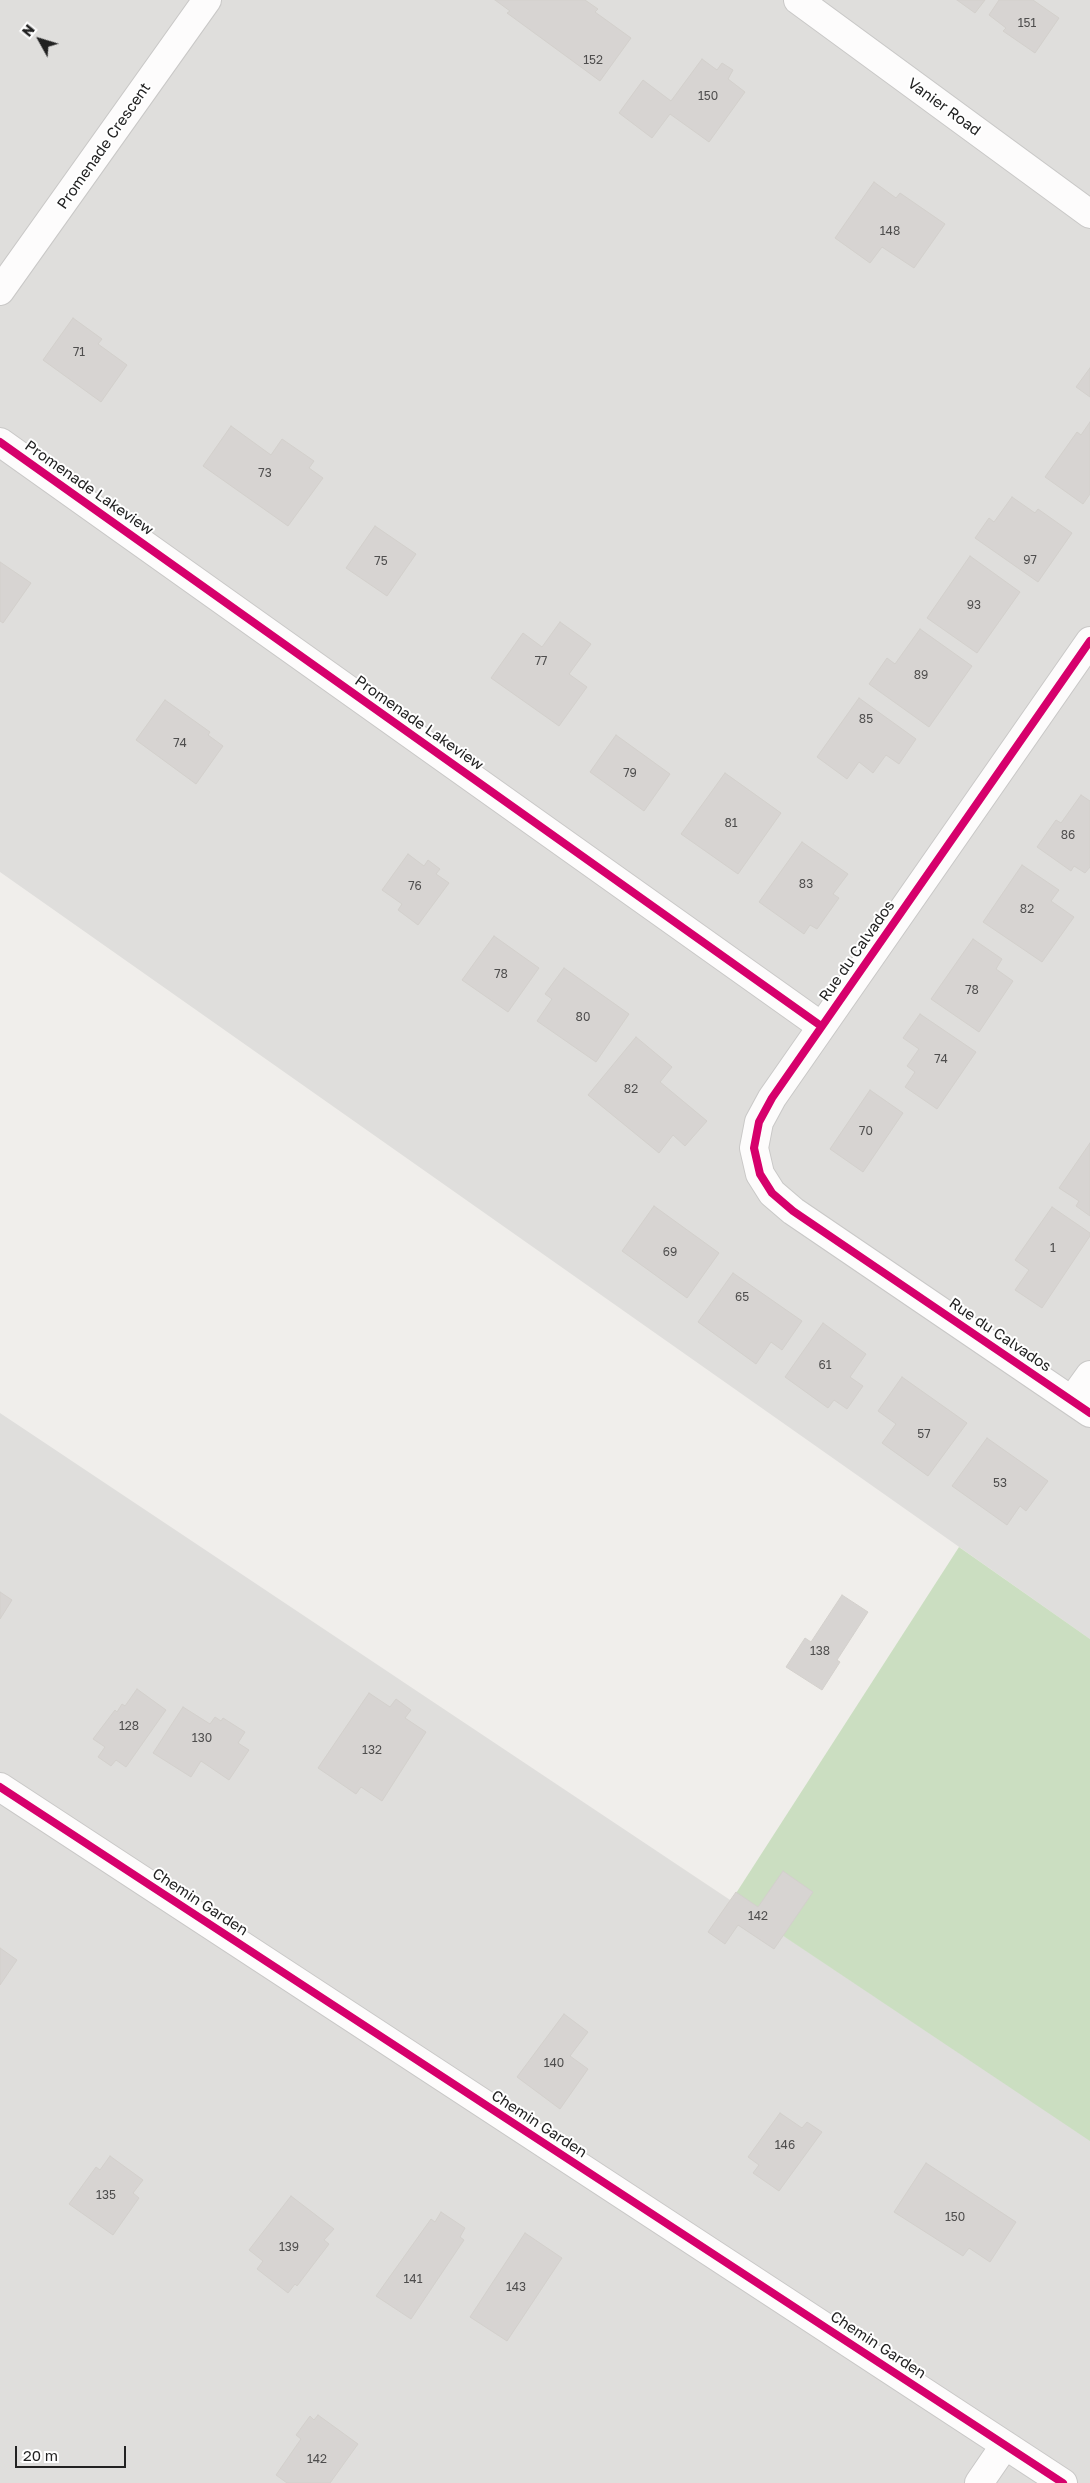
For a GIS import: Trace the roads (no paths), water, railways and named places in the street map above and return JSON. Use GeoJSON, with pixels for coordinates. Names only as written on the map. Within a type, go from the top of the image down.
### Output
{"type":"FeatureCollection","features":[{"type":"Feature","properties":{"kind":"street","name":"Promenade Crescent"},"geometry":{"type":"LineString","coordinates":[[0,291],[207,0]]}},
{"type":"Feature","properties":{"kind":"street","name":"Vanier Road"},"geometry":{"type":"LineString","coordinates":[[798,0],[1090,214]]}},
{"type":"Feature","properties":{"kind":"street","name":"Promenade Lakeview"},"geometry":{"type":"LineString","coordinates":[[0,442],[821,1026]]}},
{"type":"Feature","properties":{"kind":"street","name":"Rue du Calvados"},"geometry":{"type":"LineString","coordinates":[[1081,1406],[793,1211],[772,1192],[760,1174],[754,1148],[759,1122],[821,1026],[1090,641]]}},
{"type":"Feature","properties":{"kind":"street"},"geometry":{"type":"LineString","coordinates":[[1081,1406],[1090,1375]]}},
{"type":"Feature","properties":{"kind":"street","name":"Chemin Garden"},"geometry":{"type":"LineString","coordinates":[[0,1787],[1063,2483]]}},
{"type":"Feature","properties":{"kind":"street"},"geometry":{"type":"LineString","coordinates":[[980,2483],[1005,2445]]}}]}
